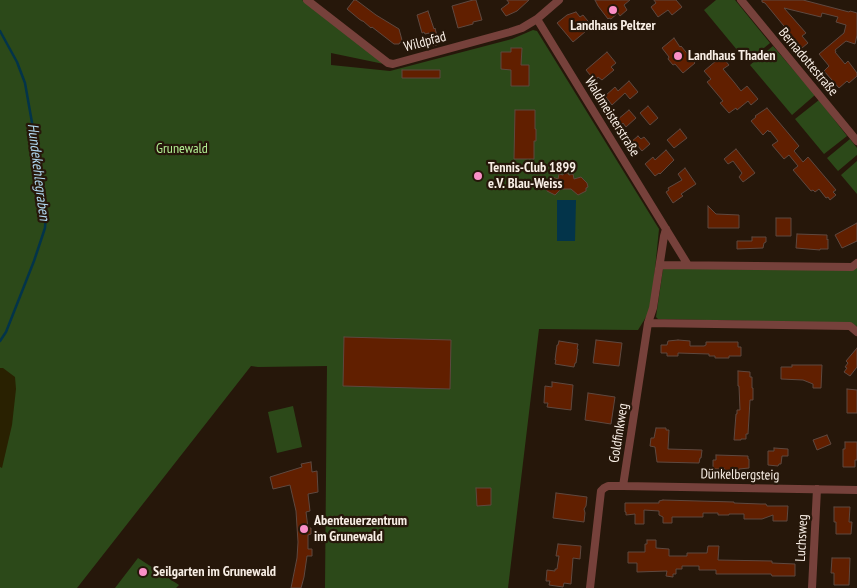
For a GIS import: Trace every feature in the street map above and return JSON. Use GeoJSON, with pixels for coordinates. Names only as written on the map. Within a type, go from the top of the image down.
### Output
{"type":"FeatureCollection","features":[{"type":"Feature","properties":{"kind":"street","name":"Wildpfad"},"geometry":{"type":"LineString","coordinates":[[308,0],[388,63],[394,64],[522,28],[537,19],[558,0]]}},
{"type":"Feature","properties":{"kind":"street","name":"Bernadottestraße"},"geometry":{"type":"LineString","coordinates":[[740,0],[857,141]]}},
{"type":"Feature","properties":{"kind":"street","name":"Waldmeisterstraße"},"geometry":{"type":"LineString","coordinates":[[537,19],[688,265]]}},
{"type":"Feature","properties":{"kind":"street"},"geometry":{"type":"LineString","coordinates":[[666,229],[660,265],[852,267],[857,263]]}},
{"type":"Feature","properties":{"kind":"street","name":"Goldfinkweg"},"geometry":{"type":"LineString","coordinates":[[624,486],[648,323],[654,308],[660,265]]}},
{"type":"Feature","properties":{"kind":"street"},"geometry":{"type":"LineString","coordinates":[[648,323],[850,326],[857,332]]}},
{"type":"Feature","properties":{"kind":"street"},"geometry":{"type":"LineString","coordinates":[[590,588],[601,491],[608,486],[624,486]]}},
{"type":"Feature","properties":{"kind":"street","name":"Dünkelbergsteig"},"geometry":{"type":"LineString","coordinates":[[624,486],[857,490]]}},
{"type":"Feature","properties":{"kind":"street","name":"Luchsweg"},"geometry":{"type":"LineString","coordinates":[[812,588],[818,489]]}},
{"type":"Feature","properties":{"kind":"green space","name":"Grunewald"},"geometry":{"type":"Polygon","coordinates":[[[0,0],[302,0],[384,64],[331,53],[331,65],[390,71],[512,39],[533,30],[537,31],[659,229],[651,309],[638,330],[539,329],[508,588],[325,588],[327,366],[251,366],[77,588],[0,588],[0,0]]]}},
{"type":"Feature","properties":{"kind":"green space"},"geometry":{"type":"Polygon","coordinates":[[[716,0],[735,0],[770,43],[747,62],[704,10],[716,0]]]}},
{"type":"Feature","properties":{"kind":"green space"},"geometry":{"type":"Polygon","coordinates":[[[773,46],[815,95],[792,115],[750,65],[773,46]]]}},
{"type":"Feature","properties":{"kind":"green space"},"geometry":{"type":"Polygon","coordinates":[[[819,100],[847,136],[824,154],[795,119],[819,100]]]}},
{"type":"Feature","properties":{"kind":"green space"},"geometry":{"type":"Polygon","coordinates":[[[850,139],[857,148],[857,155],[838,171],[827,158],[850,139]]]}},
{"type":"Feature","properties":{"kind":"green space"},"geometry":{"type":"Polygon","coordinates":[[[857,161],[857,194],[841,175],[857,161]]]}},
{"type":"Feature","properties":{"kind":"green space"},"geometry":{"type":"Polygon","coordinates":[[[857,267],[857,327],[852,323],[658,319],[656,317],[663,269],[857,267]]]}},
{"type":"Feature","properties":{"kind":"green space"},"geometry":{"type":"Polygon","coordinates":[[[293,406],[302,447],[277,453],[268,412],[293,406]]]}},
{"type":"Feature","properties":{"kind":"green space","name":"Seilgarten im Grunewald"},"geometry":{"type":"Polygon","coordinates":[[[138,558],[179,585],[176,588],[115,588],[138,558]]]}},
{"type":"Feature","properties":{"kind":"sand"},"geometry":{"type":"Polygon","coordinates":[[[0,368],[3,368],[15,377],[16,389],[12,425],[2,468],[0,467],[0,368]]]}},
{"type":"Feature","properties":{"kind":"water"},"geometry":{"type":"Polygon","coordinates":[[[557,200],[576,200],[575,241],[557,241],[557,200]]]}},
{"type":"Feature","properties":{"kind":"building"},"geometry":{"type":"Polygon","coordinates":[[[354,0],[399,29],[402,40],[399,44],[394,44],[347,9],[354,0]]]}},
{"type":"Feature","properties":{"kind":"building"},"geometry":{"type":"Polygon","coordinates":[[[476,0],[482,20],[458,28],[452,6],[476,0]]]}},
{"type":"Feature","properties":{"kind":"building"},"geometry":{"type":"Polygon","coordinates":[[[507,0],[529,0],[517,11],[506,16],[501,9],[509,3],[507,0]]]}},
{"type":"Feature","properties":{"kind":"building","name":"Landhaus Peltzer"},"geometry":{"type":"Polygon","coordinates":[[[595,0],[630,0],[624,5],[627,10],[620,16],[618,13],[611,19],[608,19],[595,0]]]}},
{"type":"Feature","properties":{"kind":"building"},"geometry":{"type":"Polygon","coordinates":[[[654,0],[676,0],[682,7],[672,15],[668,10],[658,17],[651,7],[656,3],[654,0]]]}},
{"type":"Feature","properties":{"kind":"building"},"geometry":{"type":"Polygon","coordinates":[[[762,0],[803,0],[857,13],[855,44],[846,41],[835,52],[845,64],[848,61],[857,73],[857,76],[839,88],[824,71],[829,66],[819,54],[844,33],[846,25],[836,22],[838,17],[822,13],[821,17],[784,8],[806,33],[802,36],[808,43],[802,48],[762,0]]]}},
{"type":"Feature","properties":{"kind":"building"},"geometry":{"type":"Polygon","coordinates":[[[428,11],[439,44],[433,46],[429,33],[422,33],[417,15],[428,11]]]}},
{"type":"Feature","properties":{"kind":"building"},"geometry":{"type":"Polygon","coordinates":[[[576,12],[580,17],[583,15],[592,26],[573,42],[557,23],[567,15],[576,12]]]}},
{"type":"Feature","properties":{"kind":"building","name":"Landhaus Thaden"},"geometry":{"type":"Polygon","coordinates":[[[674,38],[695,63],[683,73],[675,64],[673,65],[662,48],[674,38]]]}},
{"type":"Feature","properties":{"kind":"building"},"geometry":{"type":"Polygon","coordinates":[[[511,48],[522,48],[521,65],[529,65],[529,86],[511,86],[511,70],[501,69],[501,52],[511,52],[511,48]]]}},
{"type":"Feature","properties":{"kind":"building"},"geometry":{"type":"Polygon","coordinates":[[[607,52],[616,63],[611,67],[614,70],[602,80],[598,77],[595,81],[586,70],[607,52]]]}},
{"type":"Feature","properties":{"kind":"building"},"geometry":{"type":"Polygon","coordinates":[[[719,53],[729,65],[723,69],[741,91],[747,86],[758,99],[751,105],[748,101],[737,110],[736,108],[729,113],[720,103],[723,101],[707,82],[711,79],[704,71],[717,60],[715,57],[719,53]]]}},
{"type":"Feature","properties":{"kind":"building"},"geometry":{"type":"Polygon","coordinates":[[[402,70],[440,70],[440,78],[402,78],[402,70]]]}},
{"type":"Feature","properties":{"kind":"building"},"geometry":{"type":"Polygon","coordinates":[[[629,81],[638,92],[630,99],[625,93],[612,105],[605,96],[615,87],[618,91],[629,81]]]}},
{"type":"Feature","properties":{"kind":"building"},"geometry":{"type":"Polygon","coordinates":[[[648,106],[658,118],[650,125],[640,113],[648,106]]]}},
{"type":"Feature","properties":{"kind":"building"},"geometry":{"type":"Polygon","coordinates":[[[767,108],[799,146],[794,151],[803,162],[808,157],[836,190],[833,192],[836,195],[830,200],[819,189],[815,192],[811,191],[793,170],[798,166],[789,155],[784,159],[772,145],[778,141],[770,131],[768,130],[763,135],[751,121],[767,108]]]}},
{"type":"Feature","properties":{"kind":"building"},"geometry":{"type":"Polygon","coordinates":[[[515,110],[535,110],[536,141],[534,141],[534,159],[514,159],[515,110]]]}},
{"type":"Feature","properties":{"kind":"building"},"geometry":{"type":"Polygon","coordinates":[[[629,110],[636,118],[626,127],[617,120],[629,110]]]}},
{"type":"Feature","properties":{"kind":"building"},"geometry":{"type":"Polygon","coordinates":[[[680,129],[687,138],[674,148],[667,140],[680,129]]]}},
{"type":"Feature","properties":{"kind":"building"},"geometry":{"type":"Polygon","coordinates":[[[638,136],[641,139],[644,137],[650,144],[642,151],[631,142],[638,136]]]}},
{"type":"Feature","properties":{"kind":"building"},"geometry":{"type":"Polygon","coordinates":[[[736,149],[755,173],[743,182],[739,177],[742,173],[733,161],[728,164],[724,159],[736,149]]]}},
{"type":"Feature","properties":{"kind":"building"},"geometry":{"type":"Polygon","coordinates":[[[666,150],[674,160],[660,174],[655,176],[645,164],[653,157],[655,160],[666,150]]]}},
{"type":"Feature","properties":{"kind":"building"},"geometry":{"type":"Polygon","coordinates":[[[685,168],[696,184],[681,194],[683,196],[673,203],[666,192],[669,190],[668,188],[682,180],[678,174],[685,168]]]}},
{"type":"Feature","properties":{"kind":"building"},"geometry":{"type":"Polygon","coordinates":[[[564,173],[573,174],[574,179],[581,177],[587,183],[586,191],[578,195],[571,189],[561,189],[555,195],[547,191],[544,187],[546,186],[545,182],[552,177],[558,179],[559,174],[563,175],[564,173]]]}},
{"type":"Feature","properties":{"kind":"building"},"geometry":{"type":"Polygon","coordinates":[[[708,206],[716,214],[739,215],[739,228],[708,228],[708,206]]]}},
{"type":"Feature","properties":{"kind":"building"},"geometry":{"type":"Polygon","coordinates":[[[776,218],[791,218],[791,236],[776,236],[776,218]]]}},
{"type":"Feature","properties":{"kind":"building"},"geometry":{"type":"Polygon","coordinates":[[[857,223],[857,241],[842,248],[835,235],[857,223]]]}},
{"type":"Feature","properties":{"kind":"building"},"geometry":{"type":"Polygon","coordinates":[[[797,234],[827,235],[828,249],[796,248],[797,234]]]}},
{"type":"Feature","properties":{"kind":"building"},"geometry":{"type":"Polygon","coordinates":[[[752,237],[766,237],[763,248],[737,249],[737,241],[752,241],[752,237]]]}},
{"type":"Feature","properties":{"kind":"building"},"geometry":{"type":"Polygon","coordinates":[[[344,337],[451,340],[450,389],[343,386],[344,337]]]}},
{"type":"Feature","properties":{"kind":"building"},"geometry":{"type":"Polygon","coordinates":[[[596,340],[622,343],[619,366],[593,363],[596,340]]]}},
{"type":"Feature","properties":{"kind":"building"},"geometry":{"type":"Polygon","coordinates":[[[559,341],[578,344],[574,367],[555,364],[559,341]]]}},
{"type":"Feature","properties":{"kind":"building"},"geometry":{"type":"Polygon","coordinates":[[[668,341],[690,341],[690,346],[704,346],[706,342],[738,342],[738,347],[741,347],[741,356],[715,358],[715,356],[709,356],[709,354],[678,353],[678,356],[667,356],[667,353],[661,353],[661,345],[667,345],[668,341]]]}},
{"type":"Feature","properties":{"kind":"building"},"geometry":{"type":"Polygon","coordinates":[[[857,348],[857,367],[850,376],[844,372],[848,363],[846,361],[857,348]]]}},
{"type":"Feature","properties":{"kind":"building"},"geometry":{"type":"Polygon","coordinates":[[[792,365],[822,365],[821,388],[813,388],[813,384],[803,380],[781,379],[781,367],[792,367],[792,365]]]}},
{"type":"Feature","properties":{"kind":"building"},"geometry":{"type":"Polygon","coordinates":[[[738,371],[750,372],[753,400],[750,400],[746,439],[734,440],[736,414],[737,410],[740,410],[738,371]]]}},
{"type":"Feature","properties":{"kind":"building"},"geometry":{"type":"Polygon","coordinates":[[[552,382],[573,385],[571,410],[547,407],[548,403],[544,403],[545,386],[552,387],[552,382]]]}},
{"type":"Feature","properties":{"kind":"building"},"geometry":{"type":"Polygon","coordinates":[[[847,389],[857,390],[857,413],[847,413],[847,389]]]}},
{"type":"Feature","properties":{"kind":"building"},"geometry":{"type":"Polygon","coordinates":[[[588,393],[615,397],[611,424],[585,420],[588,393]]]}},
{"type":"Feature","properties":{"kind":"building"},"geometry":{"type":"Polygon","coordinates":[[[656,428],[666,428],[666,430],[669,430],[668,449],[702,450],[699,463],[657,462],[655,447],[650,446],[651,438],[654,438],[656,428]]]}},
{"type":"Feature","properties":{"kind":"building"},"geometry":{"type":"Polygon","coordinates":[[[827,435],[831,444],[817,450],[813,440],[827,435]]]}},
{"type":"Feature","properties":{"kind":"building"},"geometry":{"type":"Polygon","coordinates":[[[845,442],[857,442],[855,467],[843,467],[845,442]]]}},
{"type":"Feature","properties":{"kind":"building"},"geometry":{"type":"Polygon","coordinates":[[[774,448],[788,449],[788,456],[782,456],[781,464],[778,466],[768,465],[768,451],[774,451],[774,448]]]}},
{"type":"Feature","properties":{"kind":"building"},"geometry":{"type":"Polygon","coordinates":[[[716,455],[748,456],[749,468],[739,469],[739,472],[725,472],[725,469],[713,469],[713,460],[716,460],[716,455]]]}},
{"type":"Feature","properties":{"kind":"building","name":"Abenteuerzentrum im Grunewald"},"geometry":{"type":"Polygon","coordinates":[[[311,462],[312,472],[317,471],[318,492],[308,494],[310,511],[306,512],[308,528],[311,528],[311,534],[308,535],[308,549],[312,549],[312,556],[307,556],[301,588],[291,588],[297,558],[296,511],[290,485],[273,489],[270,477],[302,467],[301,464],[311,462]]]}},
{"type":"Feature","properties":{"kind":"building"},"geometry":{"type":"Polygon","coordinates":[[[476,488],[491,488],[491,505],[477,506],[476,488]]]}},
{"type":"Feature","properties":{"kind":"building"},"geometry":{"type":"Polygon","coordinates":[[[556,493],[587,497],[584,509],[584,522],[553,518],[556,493]]]}},
{"type":"Feature","properties":{"kind":"building"},"geometry":{"type":"Polygon","coordinates":[[[659,501],[788,506],[787,521],[773,521],[773,515],[762,519],[744,519],[744,514],[718,515],[718,513],[703,513],[703,517],[672,517],[672,523],[663,523],[663,517],[659,515],[659,511],[644,510],[644,524],[635,524],[635,514],[626,515],[625,503],[659,503],[659,501]]]}},
{"type":"Feature","properties":{"kind":"building"},"geometry":{"type":"Polygon","coordinates":[[[834,507],[850,507],[849,522],[852,522],[851,534],[836,534],[834,507]]]}},
{"type":"Feature","properties":{"kind":"building"},"geometry":{"type":"Polygon","coordinates":[[[647,540],[656,540],[656,548],[669,549],[669,556],[687,556],[687,553],[707,553],[708,546],[719,546],[718,560],[772,561],[772,563],[795,564],[795,576],[716,574],[716,570],[699,570],[699,566],[682,566],[682,569],[676,569],[676,574],[673,574],[673,577],[666,576],[667,571],[637,572],[637,563],[628,563],[628,552],[645,552],[647,540]]]}},
{"type":"Feature","properties":{"kind":"building"},"geometry":{"type":"Polygon","coordinates":[[[558,544],[581,546],[580,559],[573,558],[571,584],[564,583],[563,587],[549,585],[550,581],[546,581],[547,570],[555,571],[557,569],[559,556],[556,556],[558,544]]]}},
{"type":"Feature","properties":{"kind":"building"},"geometry":{"type":"Polygon","coordinates":[[[832,558],[850,558],[849,585],[834,585],[834,573],[831,573],[832,558]]]}},
{"type":"Feature","properties":{"kind":"waterway","name":"Hundekehlegraben"},"geometry":{"type":"LineString","coordinates":[[0,31],[17,62],[25,83],[46,210],[45,228],[34,261],[6,332],[0,341]]}},
{"type":"Feature","properties":{"kind":"place","name":"Landhaus Peltzer"},"geometry":{"type":"Point","coordinates":[613,10]}},
{"type":"Feature","properties":{"kind":"place","name":"Landhaus Thaden"},"geometry":{"type":"Point","coordinates":[678,56]}},
{"type":"Feature","properties":{"kind":"place","name":"Tennis-Club 1899 e.V. Blau-Weiss"},"geometry":{"type":"Point","coordinates":[478,176]}},
{"type":"Feature","properties":{"kind":"place","name":"Abenteuerzentrum im Grunewald"},"geometry":{"type":"Point","coordinates":[304,529]}},
{"type":"Feature","properties":{"kind":"place","name":"Seilgarten im Grunewald"},"geometry":{"type":"Point","coordinates":[143,572]}}]}
